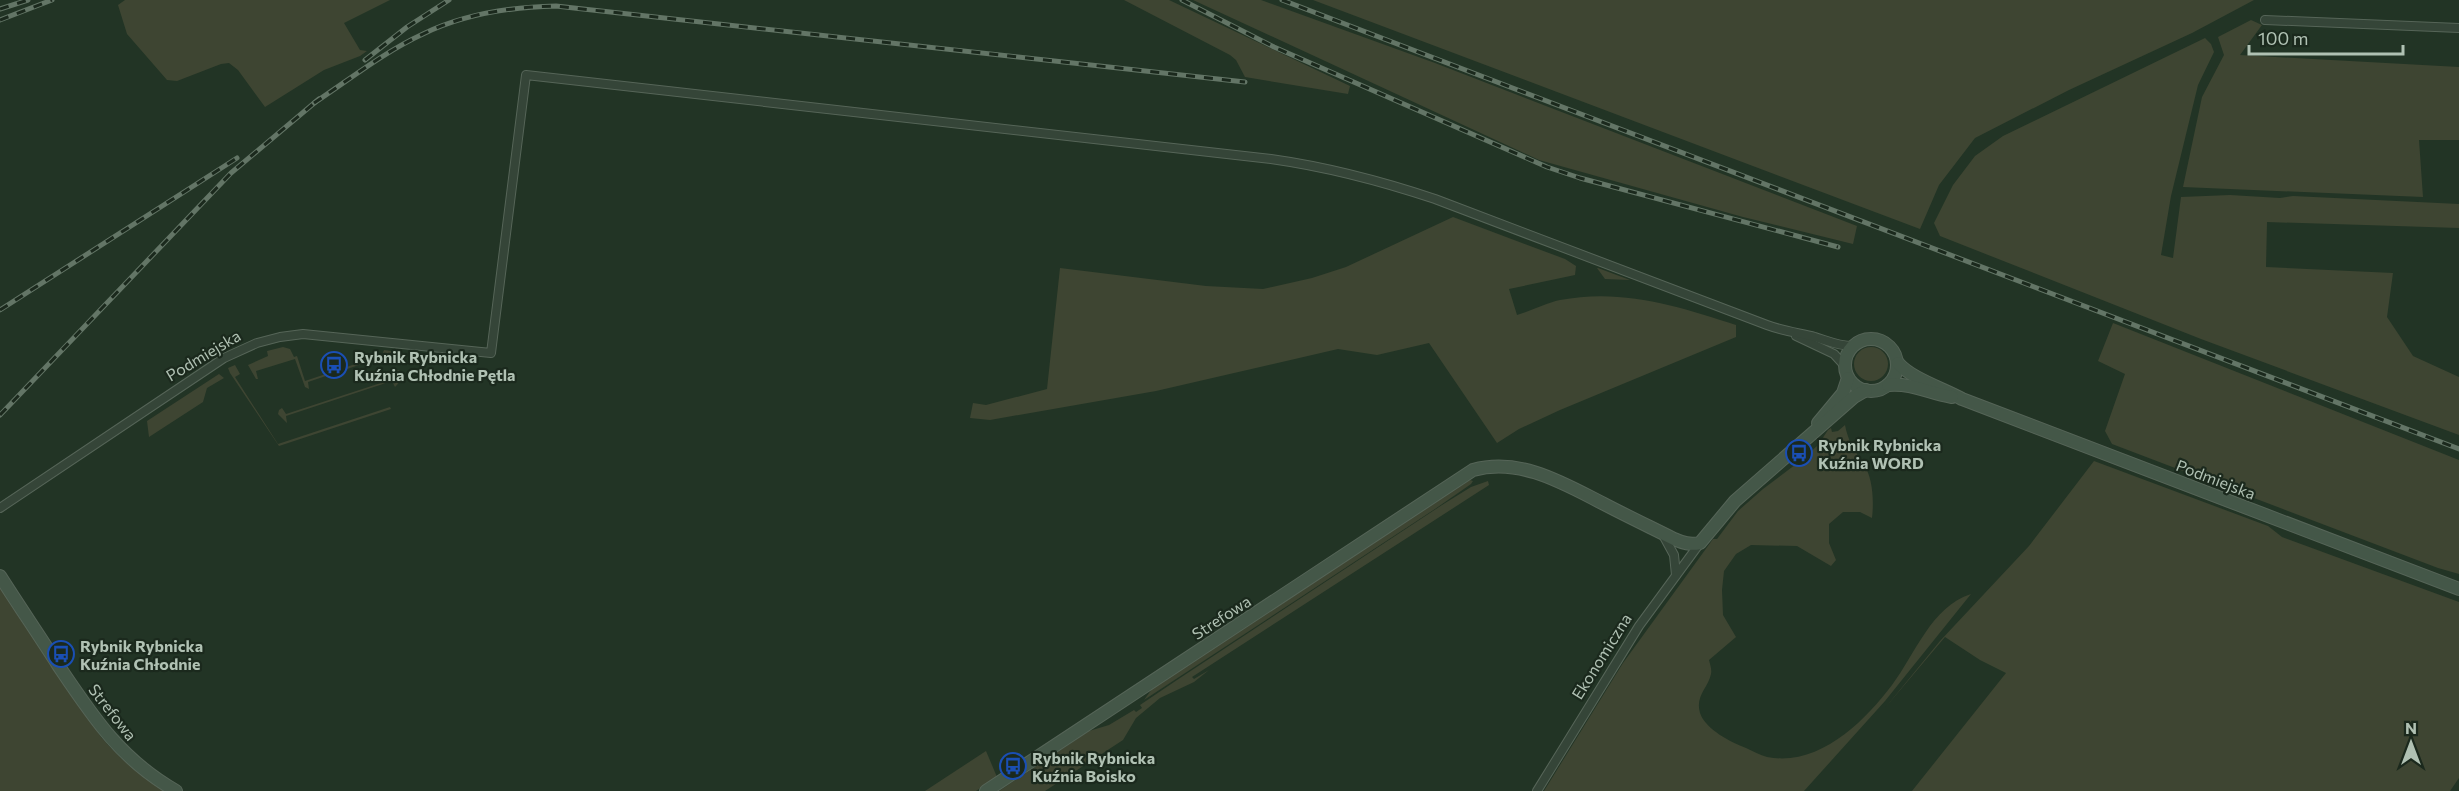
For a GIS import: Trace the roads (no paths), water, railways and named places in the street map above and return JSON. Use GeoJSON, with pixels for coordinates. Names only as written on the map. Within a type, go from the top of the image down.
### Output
{"type":"FeatureCollection","features":[{"type":"Feature","properties":{"kind":"street"},"geometry":{"type":"LineString","coordinates":[[2265,20],[2459,28]]}},
{"type":"Feature","properties":{"kind":"street","name":"Podmiejska"},"geometry":{"type":"LineString","coordinates":[[0,507],[224,358],[257,343],[280,337],[320,334],[491,353],[526,75],[1271,159],[1332,170],[1383,182],[1435,199],[1790,333]]}},
{"type":"Feature","properties":{"kind":"street"},"geometry":{"type":"LineString","coordinates":[[1790,333],[1815,337],[1838,345],[1853,346],[1867,339],[1881,340],[1893,349],[1898,363],[1896,375],[1888,385],[1879,390],[1866,390],[1856,386],[1834,354],[1790,333]]}},
{"type":"Feature","properties":{"kind":"street"},"geometry":{"type":"LineString","coordinates":[[1847,372],[1846,357],[1853,346]]}},
{"type":"Feature","properties":{"kind":"street","name":"Podmiejska"},"geometry":{"type":"LineString","coordinates":[[1898,363],[1912,376],[1939,386],[1962,399],[2459,589]]}},
{"type":"Feature","properties":{"kind":"street","name":"Ekonomiczna"},"geometry":{"type":"LineString","coordinates":[[1808,436],[1843,393],[1847,372]]}},
{"type":"Feature","properties":{"kind":"street","name":"Podmiejska"},"geometry":{"type":"LineString","coordinates":[[1888,385],[1907,384],[1936,394],[1962,399]]}},
{"type":"Feature","properties":{"kind":"street","name":"Ekonomiczna"},"geometry":{"type":"LineString","coordinates":[[1537,791],[1621,654],[1700,543],[1735,501],[1854,397],[1866,390]]}},
{"type":"Feature","properties":{"kind":"street","name":"Strefowa"},"geometry":{"type":"LineString","coordinates":[[986,791],[1473,470],[1503,467],[1541,474],[1562,482],[1662,533]]}},
{"type":"Feature","properties":{"kind":"street"},"geometry":{"type":"LineString","coordinates":[[1662,533],[1684,544],[1700,543]]}},
{"type":"Feature","properties":{"kind":"street"},"geometry":{"type":"LineString","coordinates":[[1662,533],[1674,555],[1676,574]]}},
{"type":"Feature","properties":{"kind":"street","name":"Strefowa"},"geometry":{"type":"LineString","coordinates":[[0,576],[110,739],[140,767],[176,791]]}},
{"type":"Feature","properties":{"kind":"railway"},"geometry":{"type":"LineString","coordinates":[[0,9],[28,0]]}},
{"type":"Feature","properties":{"kind":"railway"},"geometry":{"type":"LineString","coordinates":[[0,20],[52,0]]}},
{"type":"Feature","properties":{"kind":"railway"},"geometry":{"type":"LineString","coordinates":[[365,60],[407,27],[449,0]]}},
{"type":"Feature","properties":{"kind":"railway"},"geometry":{"type":"LineString","coordinates":[[1182,0],[1274,47],[1547,167],[1580,178],[1838,247]]}},
{"type":"Feature","properties":{"kind":"railway"},"geometry":{"type":"LineString","coordinates":[[1282,0],[2459,449]]}},
{"type":"Feature","properties":{"kind":"railway"},"geometry":{"type":"LineString","coordinates":[[314,103],[367,66],[409,41],[439,27],[488,13],[556,6],[1245,82]]}},
{"type":"Feature","properties":{"kind":"railway"},"geometry":{"type":"LineString","coordinates":[[0,415],[231,173],[319,99]]}},
{"type":"Feature","properties":{"kind":"railway"},"geometry":{"type":"LineString","coordinates":[[0,310],[237,158]]}},
{"type":"Feature","properties":{"kind":"place","name":"Rybnik Rybnicka Kuźnia Chłodnie Pętla"},"geometry":{"type":"Point","coordinates":[334,365]}},
{"type":"Feature","properties":{"kind":"place","name":"Rybnik Rybnicka Kuźnia WORD"},"geometry":{"type":"Point","coordinates":[1799,453]}},
{"type":"Feature","properties":{"kind":"place","name":"Rybnik Rybnicka Kuźnia Chłodnie"},"geometry":{"type":"Point","coordinates":[61,654]}},
{"type":"Feature","properties":{"kind":"place","name":"Rybnik Rybnicka Kuźnia Boisko"},"geometry":{"type":"Point","coordinates":[1013,766]}}]}
